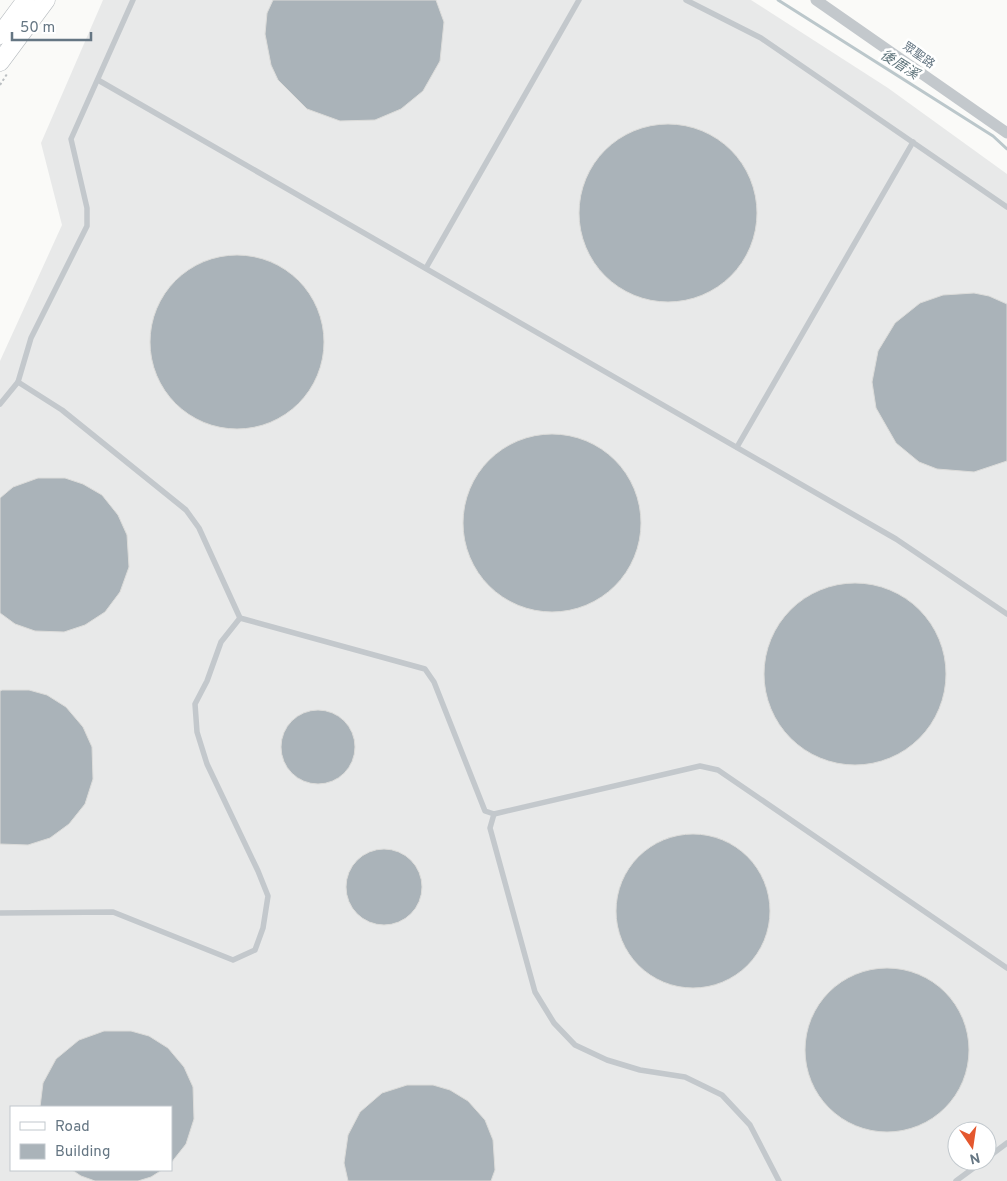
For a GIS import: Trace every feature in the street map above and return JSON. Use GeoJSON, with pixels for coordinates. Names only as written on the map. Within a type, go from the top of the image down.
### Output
{"type":"FeatureCollection","features":[{"type":"Feature","properties":{"kind":"main road"},"geometry":{"type":"LineString","coordinates":[[0,35],[26,0]]}},
{"type":"Feature","properties":{"kind":"main road"},"geometry":{"type":"LineString","coordinates":[[0,62],[46,0]]}},
{"type":"Feature","properties":{"kind":"street","name":"眾聖路"},"geometry":{"type":"LineString","coordinates":[[816,0],[1007,133]]}},
{"type":"Feature","properties":{"kind":"lane"},"geometry":{"type":"LineString","coordinates":[[0,404],[18,382],[31,338],[87,226],[87,208],[71,139],[133,0]]}},
{"type":"Feature","properties":{"kind":"lane"},"geometry":{"type":"LineString","coordinates":[[426,268],[579,0]]}},
{"type":"Feature","properties":{"kind":"lane"},"geometry":{"type":"LineString","coordinates":[[686,0],[761,38],[1007,207]]}},
{"type":"Feature","properties":{"kind":"lane"},"geometry":{"type":"LineString","coordinates":[[98,80],[896,539],[1007,614]]}},
{"type":"Feature","properties":{"kind":"lane"},"geometry":{"type":"LineString","coordinates":[[737,447],[913,142]]}},
{"type":"Feature","properties":{"kind":"lane"},"geometry":{"type":"LineString","coordinates":[[18,382],[62,410],[186,510],[199,528],[240,618]]}},
{"type":"Feature","properties":{"kind":"lane"},"geometry":{"type":"LineString","coordinates":[[240,618],[425,669],[434,682],[485,811],[494,814],[700,766],[718,770],[1007,968]]}},
{"type":"Feature","properties":{"kind":"lane"},"geometry":{"type":"LineString","coordinates":[[0,913],[113,912],[233,960],[255,950],[263,928],[268,896],[207,764],[197,732],[196,704],[221,642],[240,618]]}},
{"type":"Feature","properties":{"kind":"lane"},"geometry":{"type":"LineString","coordinates":[[494,814],[490,828],[535,992],[554,1023],[574,1045],[606,1060],[640,1070],[685,1077],[722,1095],[750,1125],[779,1181]]}},
{"type":"Feature","properties":{"kind":"lane"},"geometry":{"type":"LineString","coordinates":[[956,1181],[970,1171]]}},
{"type":"Feature","properties":{"kind":"shaded area"},"geometry":{"type":"Polygon","coordinates":[[[103,0],[751,0],[888,88],[1007,174],[1007,1181],[0,1181],[0,361],[62,225],[41,143],[103,0]]]}},
{"type":"Feature","properties":{"kind":"building"},"geometry":{"type":"Polygon","coordinates":[[[273,0],[436,0],[444,22],[440,61],[423,91],[401,109],[375,120],[340,121],[307,109],[278,80],[271,65],[265,34],[267,13],[273,0]]]}},
{"type":"Feature","properties":{"kind":"building"},"geometry":{"type":"Polygon","coordinates":[[[668,124],[702,131],[717,139],[731,150],[742,164],[750,179],[757,213],[750,247],[742,262],[731,276],[717,287],[702,295],[668,302],[634,295],[619,287],[605,276],[594,262],[586,247],[579,213],[586,179],[594,164],[605,150],[619,139],[634,131],[668,124]]]}},
{"type":"Feature","properties":{"kind":"building"},"geometry":{"type":"Polygon","coordinates":[[[228,255],[246,255],[270,261],[285,269],[299,280],[310,294],[318,309],[323,325],[323,359],[318,375],[310,390],[299,404],[285,415],[262,426],[246,429],[228,429],[204,423],[189,415],[175,404],[164,390],[153,367],[150,351],[150,333],[156,309],[164,294],[175,280],[189,269],[212,258],[228,255]]]}},
{"type":"Feature","properties":{"kind":"building"},"geometry":{"type":"Polygon","coordinates":[[[974,293],[989,296],[1007,304],[1007,461],[974,472],[937,469],[919,462],[896,443],[876,408],[872,382],[878,351],[895,323],[920,303],[943,295],[974,293]]]}},
{"type":"Feature","properties":{"kind":"building"},"geometry":{"type":"Polygon","coordinates":[[[543,434],[561,434],[586,441],[601,449],[615,460],[626,474],[634,489],[641,514],[641,532],[634,557],[626,572],[615,586],[601,597],[578,608],[561,612],[543,612],[526,608],[510,601],[496,592],[483,579],[467,549],[463,532],[463,514],[467,497],[474,481],[483,467],[496,454],[526,438],[543,434]]]}},
{"type":"Feature","properties":{"kind":"building"},"geometry":{"type":"Polygon","coordinates":[[[38,478],[65,478],[83,484],[102,495],[118,515],[127,535],[129,567],[120,592],[105,612],[85,625],[64,632],[35,631],[15,624],[0,613],[0,498],[13,487],[38,478]]]}},
{"type":"Feature","properties":{"kind":"building"},"geometry":{"type":"Polygon","coordinates":[[[846,583],[864,583],[890,590],[906,598],[926,616],[939,639],[946,665],[946,683],[939,709],[926,732],[913,745],[881,761],[864,765],[846,765],[820,758],[804,750],[784,732],[768,700],[764,683],[764,665],[771,639],[779,623],[797,603],[829,587],[846,583]]]}},
{"type":"Feature","properties":{"kind":"building"},"geometry":{"type":"Polygon","coordinates":[[[29,690],[47,695],[66,707],[83,727],[92,747],[93,779],[85,804],[69,824],[50,838],[28,845],[0,844],[0,691],[29,690]]]}},
{"type":"Feature","properties":{"kind":"building"},"geometry":{"type":"Polygon","coordinates":[[[318,710],[339,716],[349,726],[355,747],[349,768],[339,778],[318,784],[297,778],[287,768],[281,747],[287,726],[297,716],[318,710]]]}},
{"type":"Feature","properties":{"kind":"building"},"geometry":{"type":"Polygon","coordinates":[[[693,834],[722,840],[736,847],[747,857],[757,868],[764,882],[770,911],[764,940],[757,954],[747,965],[736,975],[722,982],[693,988],[664,982],[650,975],[639,965],[629,954],[622,940],[616,911],[622,882],[629,868],[639,857],[650,847],[664,840],[693,834]]]}},
{"type":"Feature","properties":{"kind":"building"},"geometry":{"type":"Polygon","coordinates":[[[384,849],[398,852],[411,860],[419,873],[422,887],[419,901],[411,914],[398,922],[384,925],[370,922],[357,914],[349,901],[346,887],[349,873],[357,860],[370,852],[384,849]]]}},
{"type":"Feature","properties":{"kind":"building"},"geometry":{"type":"Polygon","coordinates":[[[887,968],[918,974],[945,992],[963,1019],[969,1050],[963,1081],[945,1108],[918,1126],[887,1132],[856,1126],[829,1108],[811,1081],[805,1050],[811,1019],[829,992],[856,974],[887,968]]]}},
{"type":"Feature","properties":{"kind":"building"},"geometry":{"type":"Polygon","coordinates":[[[104,1031],[131,1031],[149,1036],[168,1048],[184,1067],[193,1087],[194,1119],[186,1144],[172,1162],[172,1106],[40,1106],[43,1083],[56,1059],[79,1040],[104,1031]]]}},
{"type":"Feature","properties":{"kind":"building"},"geometry":{"type":"Polygon","coordinates":[[[407,1085],[433,1085],[450,1090],[468,1101],[485,1120],[493,1140],[495,1170],[491,1181],[348,1181],[344,1163],[348,1135],[360,1112],[382,1093],[407,1085]]]}},
{"type":"Feature","properties":{"kind":"building"},"geometry":{"type":"Polygon","coordinates":[[[74,1171],[160,1171],[151,1177],[138,1181],[95,1181],[74,1171]]]}},
{"type":"Feature","properties":{"kind":"waterway","name":"後厝溪"},"geometry":{"type":"LineString","coordinates":[[778,0],[993,136],[1007,149]]}}]}
